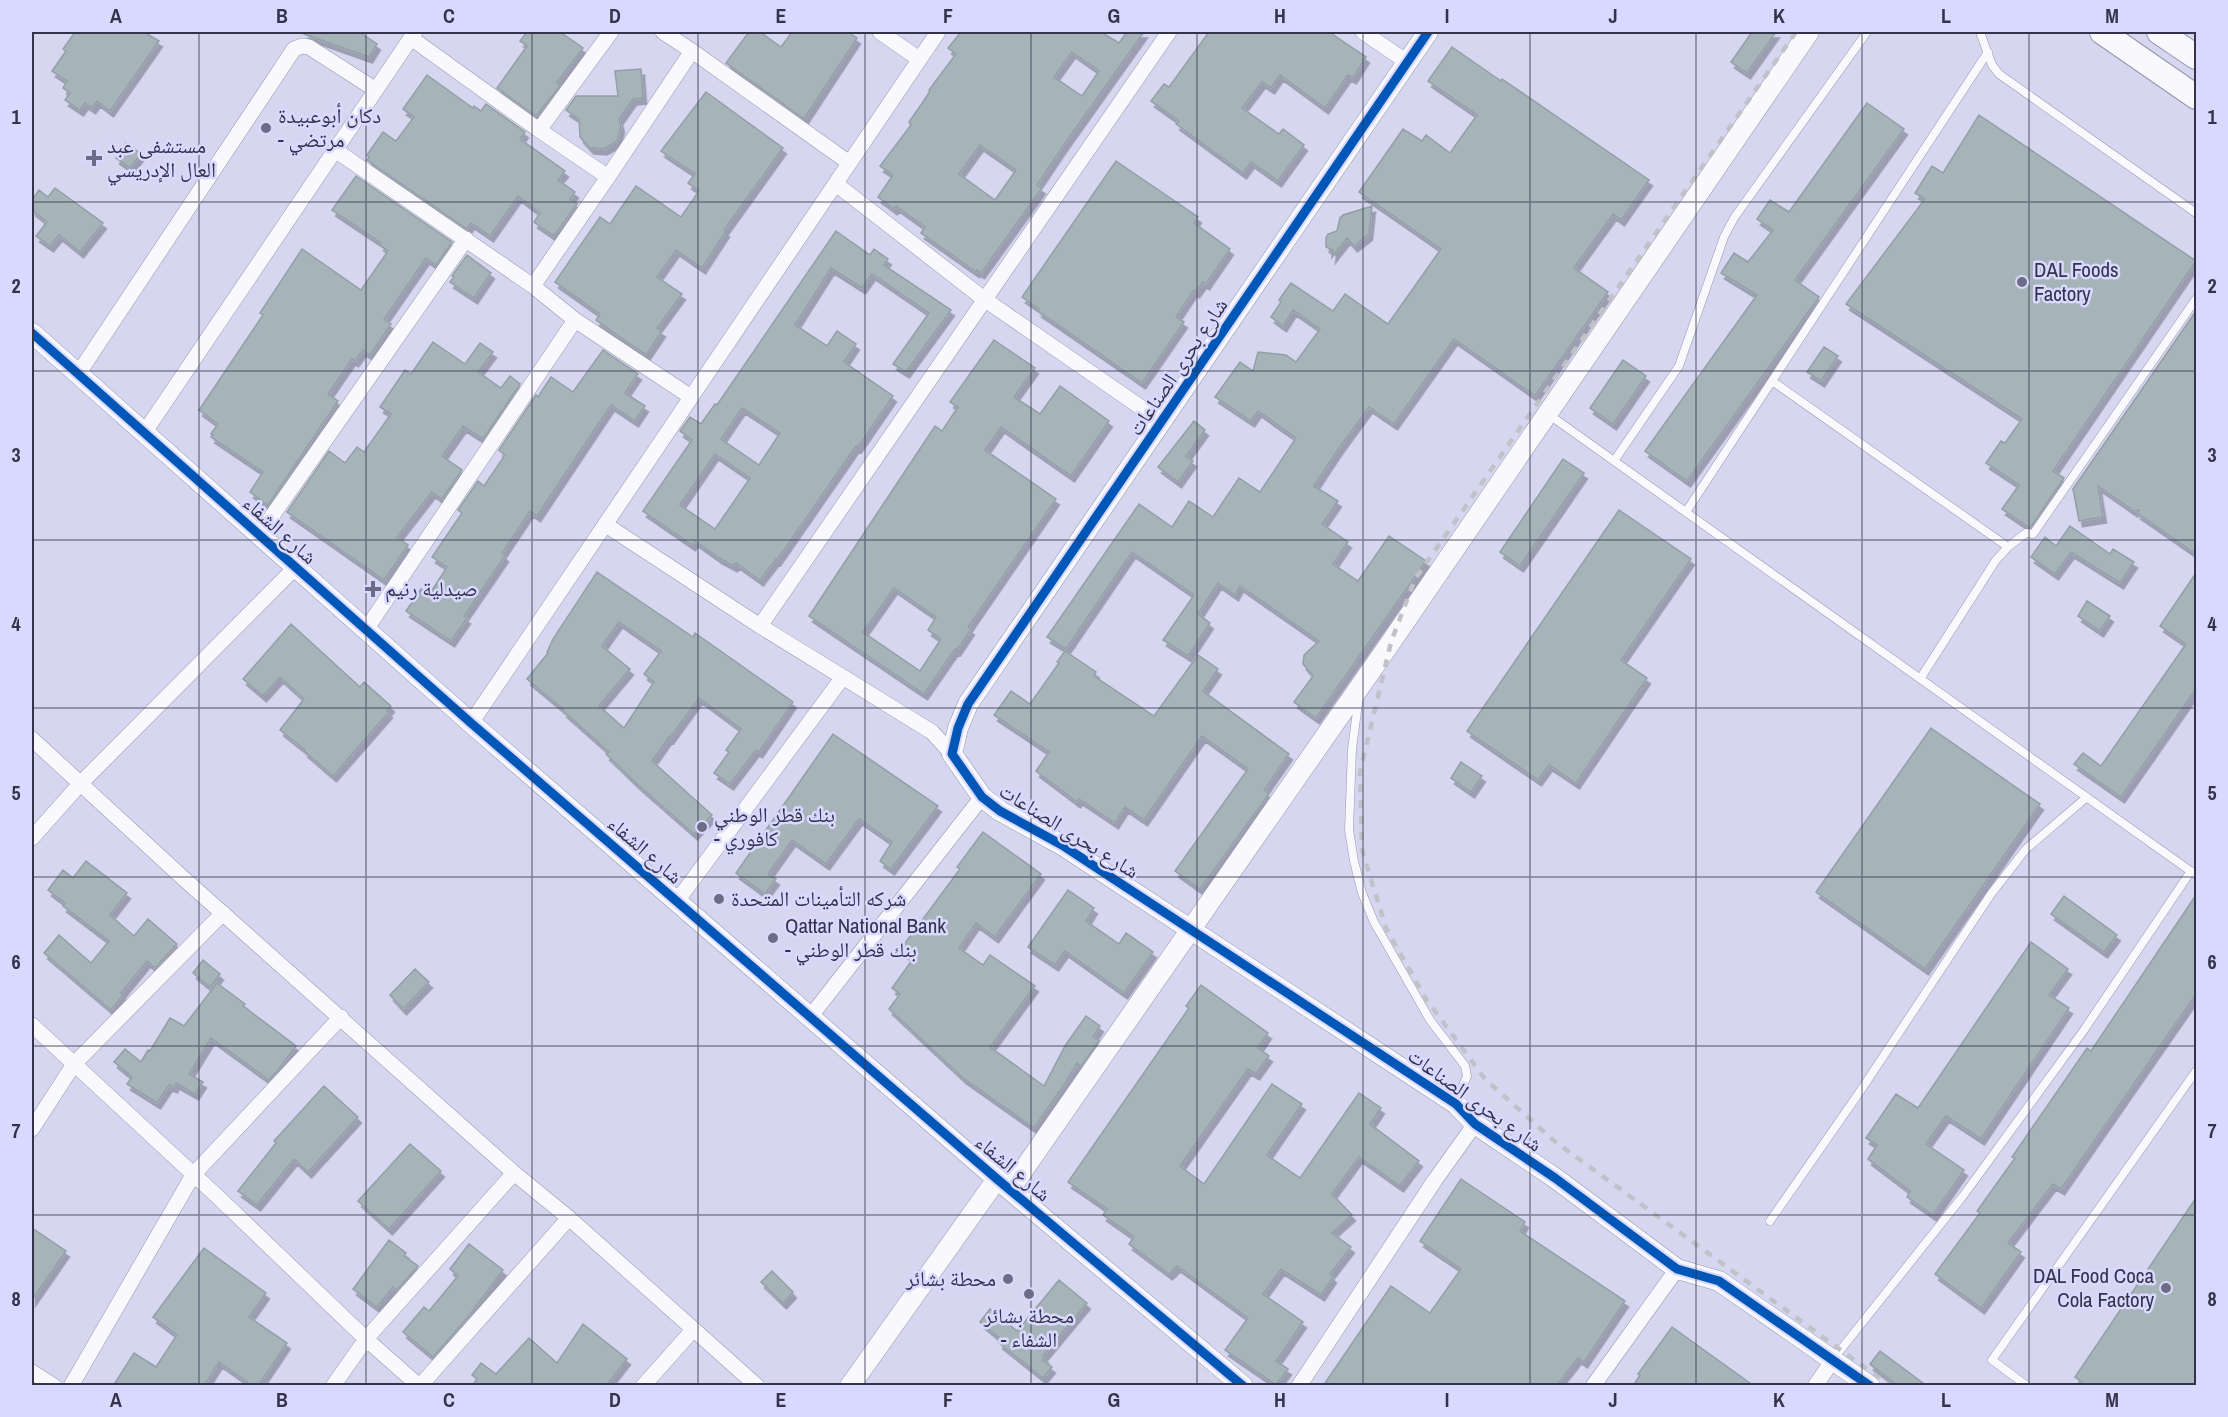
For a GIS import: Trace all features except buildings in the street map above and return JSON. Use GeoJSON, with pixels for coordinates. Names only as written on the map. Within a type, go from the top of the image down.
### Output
{"type":"FeatureCollection","features":[{"type":"Feature","properties":{"kind":"main road"},"geometry":{"type":"LineString","coordinates":[[2102,32],[2196,97]]}},
{"type":"Feature","properties":{"kind":"main road"},"geometry":{"type":"LineString","coordinates":[[2159,32],[2196,57]]}},
{"type":"Feature","properties":{"kind":"street"},"geometry":{"type":"LineString","coordinates":[[539,130],[611,32]]}},
{"type":"Feature","properties":{"kind":"street"},"geometry":{"type":"LineString","coordinates":[[663,32],[848,162]]}},
{"type":"Feature","properties":{"kind":"street"},"geometry":{"type":"LineString","coordinates":[[880,32],[919,59]]}},
{"type":"Feature","properties":{"kind":"street"},"geometry":{"type":"LineString","coordinates":[[471,723],[938,32]]}},
{"type":"Feature","properties":{"kind":"street"},"geometry":{"type":"LineString","coordinates":[[760,626],[1169,32]]}},
{"type":"Feature","properties":{"kind":"street"},"geometry":{"type":"LineString","coordinates":[[1363,32],[1407,62]]}},
{"type":"Feature","properties":{"kind":"street","name":"شارع بحرى الصناعات"},"geometry":{"type":"LineString","coordinates":[[1428,32],[968,704],[958,728],[952,754],[982,797],[1000,812],[1062,844],[1456,1104],[1475,1124],[1555,1178],[1677,1269],[1719,1281],[1870,1386]]}},
{"type":"Feature","properties":{"kind":"street"},"geometry":{"type":"LineString","coordinates":[[850,1386],[1150,990],[1809,32]]}},
{"type":"Feature","properties":{"kind":"street"},"geometry":{"type":"LineString","coordinates":[[144,433],[413,34],[539,130],[608,177]]}},
{"type":"Feature","properties":{"kind":"street"},"geometry":{"type":"LineString","coordinates":[[78,374],[294,49],[302,46],[309,47],[376,90]]}},
{"type":"Feature","properties":{"kind":"street"},"geometry":{"type":"LineString","coordinates":[[533,286],[692,51]]}},
{"type":"Feature","properties":{"kind":"street"},"geometry":{"type":"LineString","coordinates":[[335,150],[533,286],[575,320],[690,397]]}},
{"type":"Feature","properties":{"kind":"street"},"geometry":{"type":"LineString","coordinates":[[836,184],[984,299],[1162,422]]}},
{"type":"Feature","properties":{"kind":"street"},"geometry":{"type":"LineString","coordinates":[[258,536],[466,239]]}},
{"type":"Feature","properties":{"kind":"street"},"geometry":{"type":"LineString","coordinates":[[365,631],[575,320]]}},
{"type":"Feature","properties":{"kind":"street","name":"شارع الشفاء"},"geometry":{"type":"LineString","coordinates":[[32,333],[365,631],[1004,1184],[1243,1386]]}},
{"type":"Feature","properties":{"kind":"street"},"geometry":{"type":"LineString","coordinates":[[606,525],[760,626],[932,732],[952,754]]}},
{"type":"Feature","properties":{"kind":"street"},"geometry":{"type":"LineString","coordinates":[[32,838],[80,784],[295,568]]}},
{"type":"Feature","properties":{"kind":"street"},"geometry":{"type":"LineString","coordinates":[[677,901],[843,677]]}},
{"type":"Feature","properties":{"kind":"street"},"geometry":{"type":"LineString","coordinates":[[32,739],[514,1173],[569,1218],[757,1386]]}},
{"type":"Feature","properties":{"kind":"street"},"geometry":{"type":"LineString","coordinates":[[810,1017],[982,797]]}},
{"type":"Feature","properties":{"kind":"street"},"geometry":{"type":"LineString","coordinates":[[32,1129],[74,1064],[223,913]]}},
{"type":"Feature","properties":{"kind":"street"},"geometry":{"type":"LineString","coordinates":[[70,1386],[193,1176],[340,1017]]}},
{"type":"Feature","properties":{"kind":"street"},"geometry":{"type":"LineString","coordinates":[[32,1025],[419,1386],[569,1218]]}},
{"type":"Feature","properties":{"kind":"street"},"geometry":{"type":"LineString","coordinates":[[1299,1386],[1428,1190],[1475,1124]]}},
{"type":"Feature","properties":{"kind":"street"},"geometry":{"type":"LineString","coordinates":[[333,1386],[366,1339],[514,1173]]}},
{"type":"Feature","properties":{"kind":"street"},"geometry":{"type":"LineString","coordinates":[[1593,1386],[1677,1269]]}},
{"type":"Feature","properties":{"kind":"street"},"geometry":{"type":"LineString","coordinates":[[643,1386],[693,1330]]}},
{"type":"Feature","properties":{"kind":"street"},"geometry":{"type":"LineString","coordinates":[[1815,1386],[1833,1360]]}},
{"type":"Feature","properties":{"kind":"street"},"geometry":{"type":"LineString","coordinates":[[32,1372],[54,1386]]}},
{"type":"Feature","properties":{"kind":"lane"},"geometry":{"type":"LineString","coordinates":[[1614,461],[1678,366],[1724,237],[1734,218],[1867,32]]}},
{"type":"Feature","properties":{"kind":"lane"},"geometry":{"type":"LineString","coordinates":[[1980,32],[1992,65],[2000,74],[2196,213]]}},
{"type":"Feature","properties":{"kind":"lane"},"geometry":{"type":"LineString","coordinates":[[1686,512],[1988,52]]}},
{"type":"Feature","properties":{"kind":"lane"},"geometry":{"type":"LineString","coordinates":[[1920,679],[1996,560],[2026,533],[2033,534],[2196,299]]}},
{"type":"Feature","properties":{"kind":"lane"},"geometry":{"type":"LineString","coordinates":[[1772,381],[2008,547]]}},
{"type":"Feature","properties":{"kind":"lane"},"geometry":{"type":"LineString","coordinates":[[1548,414],[2194,873],[1970,1187],[1833,1360]]}},
{"type":"Feature","properties":{"kind":"lane"},"geometry":{"type":"LineString","coordinates":[[1361,686],[1352,749],[1348,830],[1354,861],[1362,893],[1374,922],[1430,1020],[1465,1066],[1467,1077],[1456,1104]]}},
{"type":"Feature","properties":{"kind":"lane"},"geometry":{"type":"LineString","coordinates":[[1770,1221],[1861,1090],[1991,894],[2026,849],[2087,797]]}},
{"type":"Feature","properties":{"kind":"lane"},"geometry":{"type":"LineString","coordinates":[[2027,1386],[1992,1360],[2196,1071]]}},
{"type":"Feature","properties":{"kind":"railway"},"geometry":{"type":"LineString","coordinates":[[1796,32],[1415,579],[1391,642],[1360,772],[1362,850],[1386,928],[1426,999],[1485,1079],[1553,1140],[1890,1386]]}},
{"type":"Feature","properties":{"kind":"cycle path"},"geometry":{"type":"LineString","coordinates":[[1428,32],[968,704],[958,728],[952,754],[982,797],[1000,811],[1062,845],[1456,1104],[1475,1124],[1555,1178],[1677,1269],[1719,1281],[1870,1386]]}},
{"type":"Feature","properties":{"kind":"cycle path"},"geometry":{"type":"LineString","coordinates":[[32,333],[471,723],[997,1179],[1243,1386]]}},
{"type":"Feature","properties":{"kind":"place","name":"دكان أبوعبيدة - مرتضي"},"geometry":{"type":"Point","coordinates":[266,128]}},
{"type":"Feature","properties":{"kind":"place","name":"مستشفى عبد العال الإدريسي"},"geometry":{"type":"Point","coordinates":[94,158]}},
{"type":"Feature","properties":{"kind":"place","name":"DAL Foods Factory"},"geometry":{"type":"Point","coordinates":[2022,282]}},
{"type":"Feature","properties":{"kind":"place","name":"صيدلية رنيم"},"geometry":{"type":"Point","coordinates":[373,589]}},
{"type":"Feature","properties":{"kind":"place","name":"بنك قطر الوطني - كافوري"},"geometry":{"type":"Point","coordinates":[702,827]}},
{"type":"Feature","properties":{"kind":"place","name":"شركه التأمينات المتحدة"},"geometry":{"type":"Point","coordinates":[719,899]}},
{"type":"Feature","properties":{"kind":"place","name":"Qattar National Bank - بنك قطر الوطني"},"geometry":{"type":"Point","coordinates":[773,938]}},
{"type":"Feature","properties":{"kind":"place","name":"محطة بشائر"},"geometry":{"type":"Point","coordinates":[1008,1279]}},
{"type":"Feature","properties":{"kind":"place","name":"DAL Food Coca Cola Factory"},"geometry":{"type":"Point","coordinates":[2166,1288]}},
{"type":"Feature","properties":{"kind":"place","name":"محطة بشائر - الشفاء"},"geometry":{"type":"Point","coordinates":[1029,1294]}}]}
